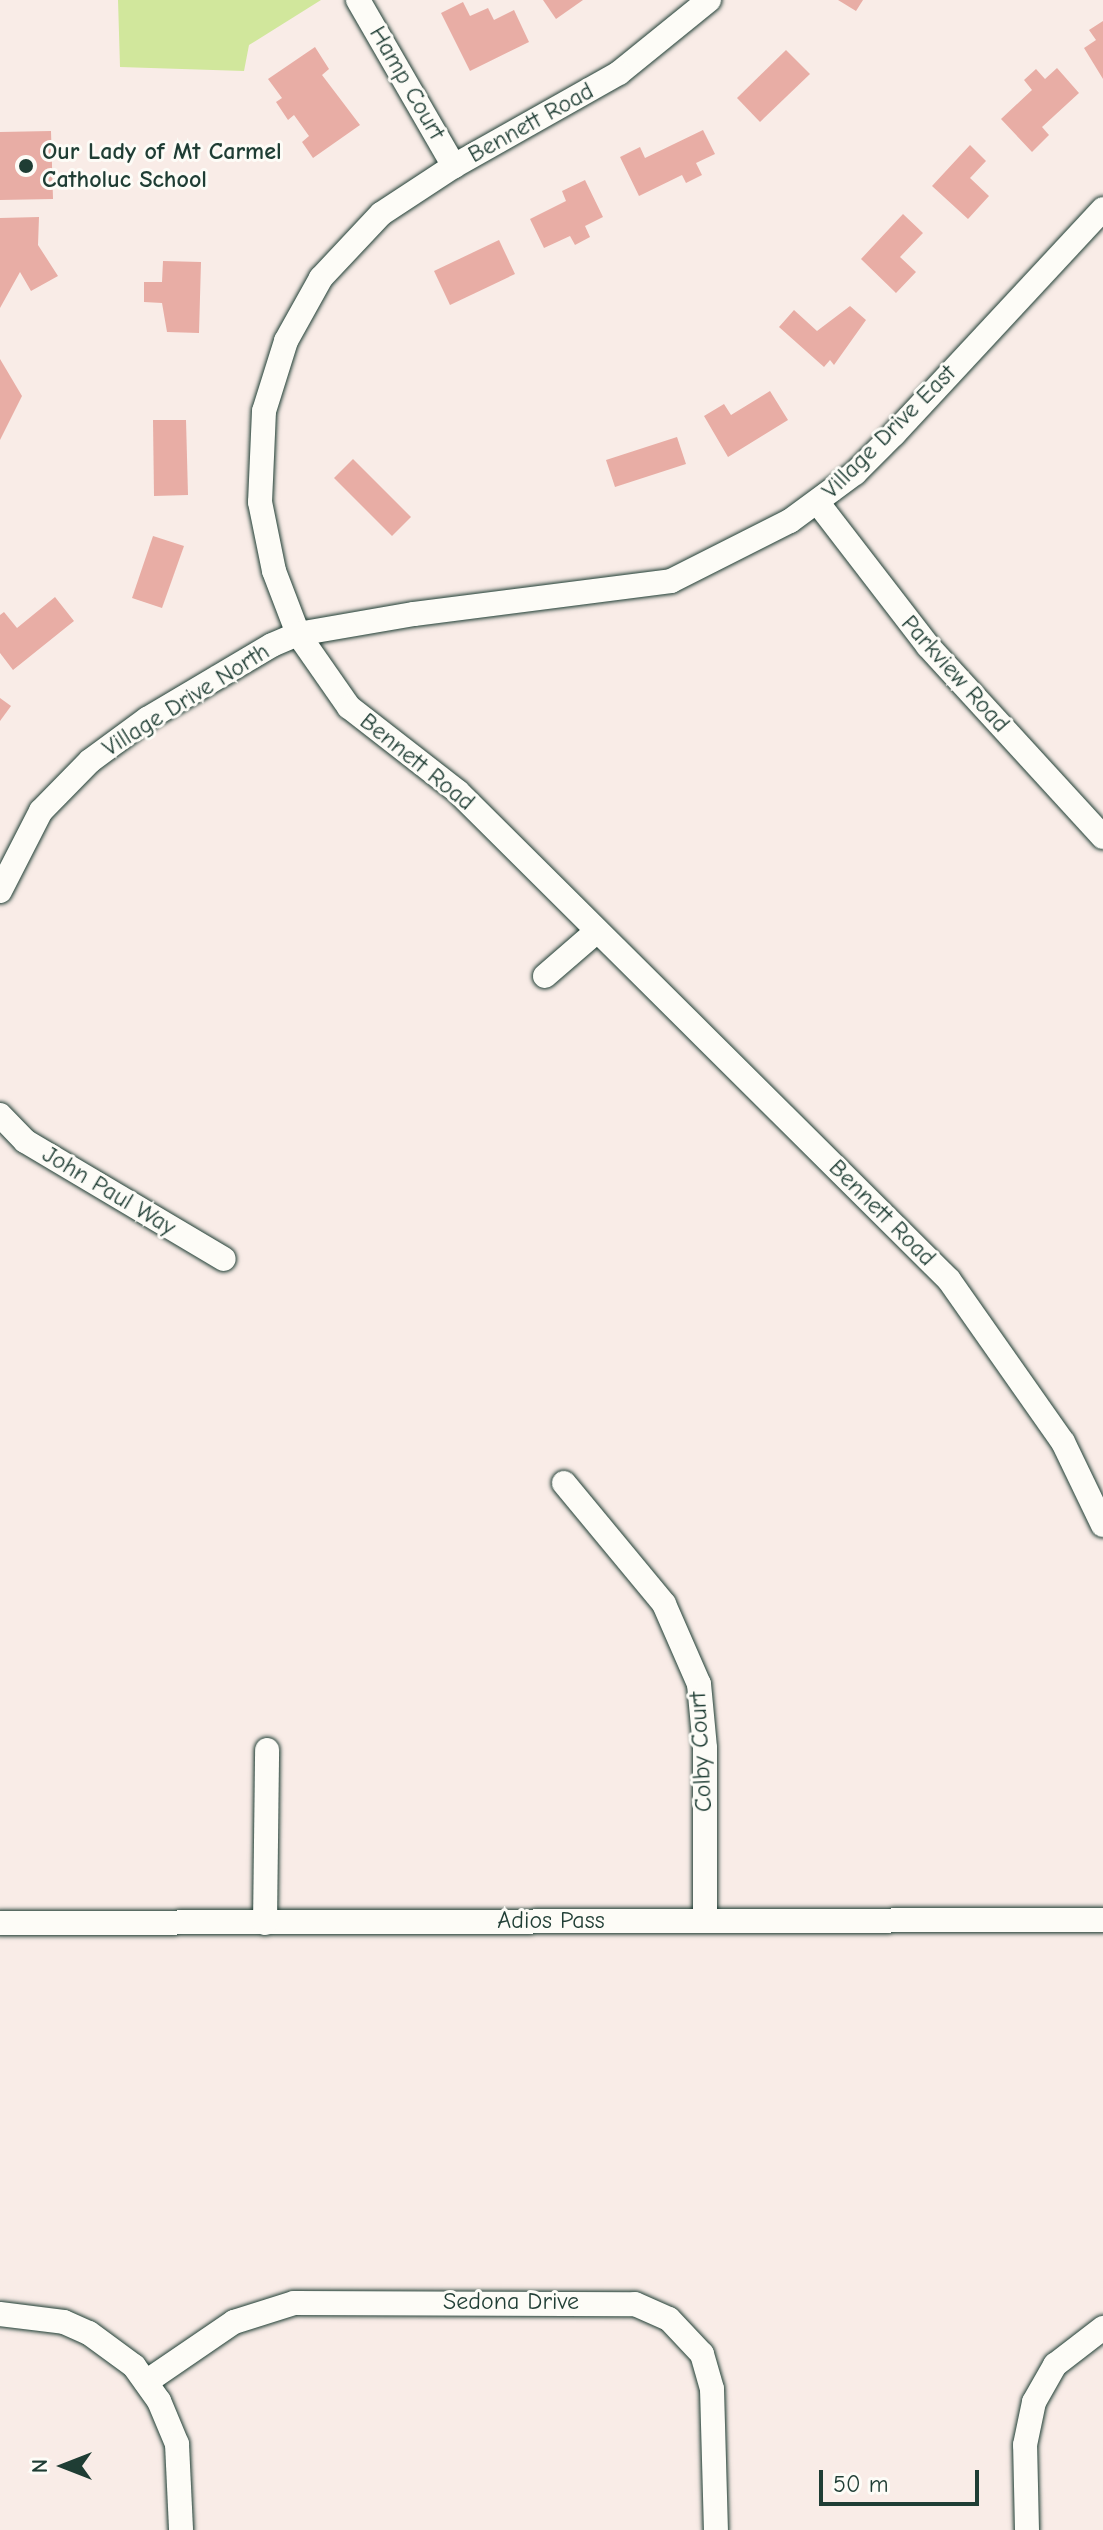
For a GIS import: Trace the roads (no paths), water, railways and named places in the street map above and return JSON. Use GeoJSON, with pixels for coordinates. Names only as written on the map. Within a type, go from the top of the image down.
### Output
{"type":"FeatureCollection","features":[{"type":"Feature","properties":{"kind":"street","name":"Hamp Court"},"geometry":{"type":"LineString","coordinates":[[358,0],[454,166]]}},
{"type":"Feature","properties":{"kind":"street","name":"Bennett Road"},"geometry":{"type":"LineString","coordinates":[[709,0],[619,73],[454,166],[381,214],[343,250],[296,317],[276,365],[261,433],[260,502],[278,586],[298,634],[349,707],[458,792],[949,1280],[1063,1442],[1103,1525]]}},
{"type":"Feature","properties":{"kind":"street","name":"Village Drive East"},"geometry":{"type":"LineString","coordinates":[[298,634],[671,581],[752,544],[818,503],[894,434],[1103,209]]}},
{"type":"Feature","properties":{"kind":"street","name":"Parkview Road"},"geometry":{"type":"LineString","coordinates":[[818,503],[928,646],[1103,837]]}},
{"type":"Feature","properties":{"kind":"street","name":"Village Drive North"},"geometry":{"type":"LineString","coordinates":[[0,891],[41,811],[90,761],[180,698],[298,634]]}},
{"type":"Feature","properties":{"kind":"street"},"geometry":{"type":"LineString","coordinates":[[545,976],[597,931]]}},
{"type":"Feature","properties":{"kind":"street","name":"John Paul Way"},"geometry":{"type":"LineString","coordinates":[[0,1115],[25,1141],[224,1259]]}},
{"type":"Feature","properties":{"kind":"street","name":"Colby Court"},"geometry":{"type":"LineString","coordinates":[[564,1483],[664,1604],[699,1684],[705,1748],[705,1921]]}},
{"type":"Feature","properties":{"kind":"street"},"geometry":{"type":"LineString","coordinates":[[265,1923],[267,1750]]}},
{"type":"Feature","properties":{"kind":"street","name":"Adios Pass"},"geometry":{"type":"LineString","coordinates":[[0,1923],[1103,1920]]}},
{"type":"Feature","properties":{"kind":"street","name":"Sedona Drive"},"geometry":{"type":"LineString","coordinates":[[146,2382],[234,2322],[294,2303],[635,2304],[669,2319],[702,2354],[712,2389],[716,2530]]}},
{"type":"Feature","properties":{"kind":"street"},"geometry":{"type":"LineString","coordinates":[[0,2314],[44,2316],[89,2333],[116,2350],[146,2382],[177,2444],[181,2530]]}},
{"type":"Feature","properties":{"kind":"street"},"geometry":{"type":"LineString","coordinates":[[1027,2530],[1025,2445],[1034,2402],[1055,2365],[1103,2328]]}},
{"type":"Feature","properties":{"kind":"place","name":"Our Lady of Mt Carmel Catholuc School"},"geometry":{"type":"Point","coordinates":[26,166]}}]}
